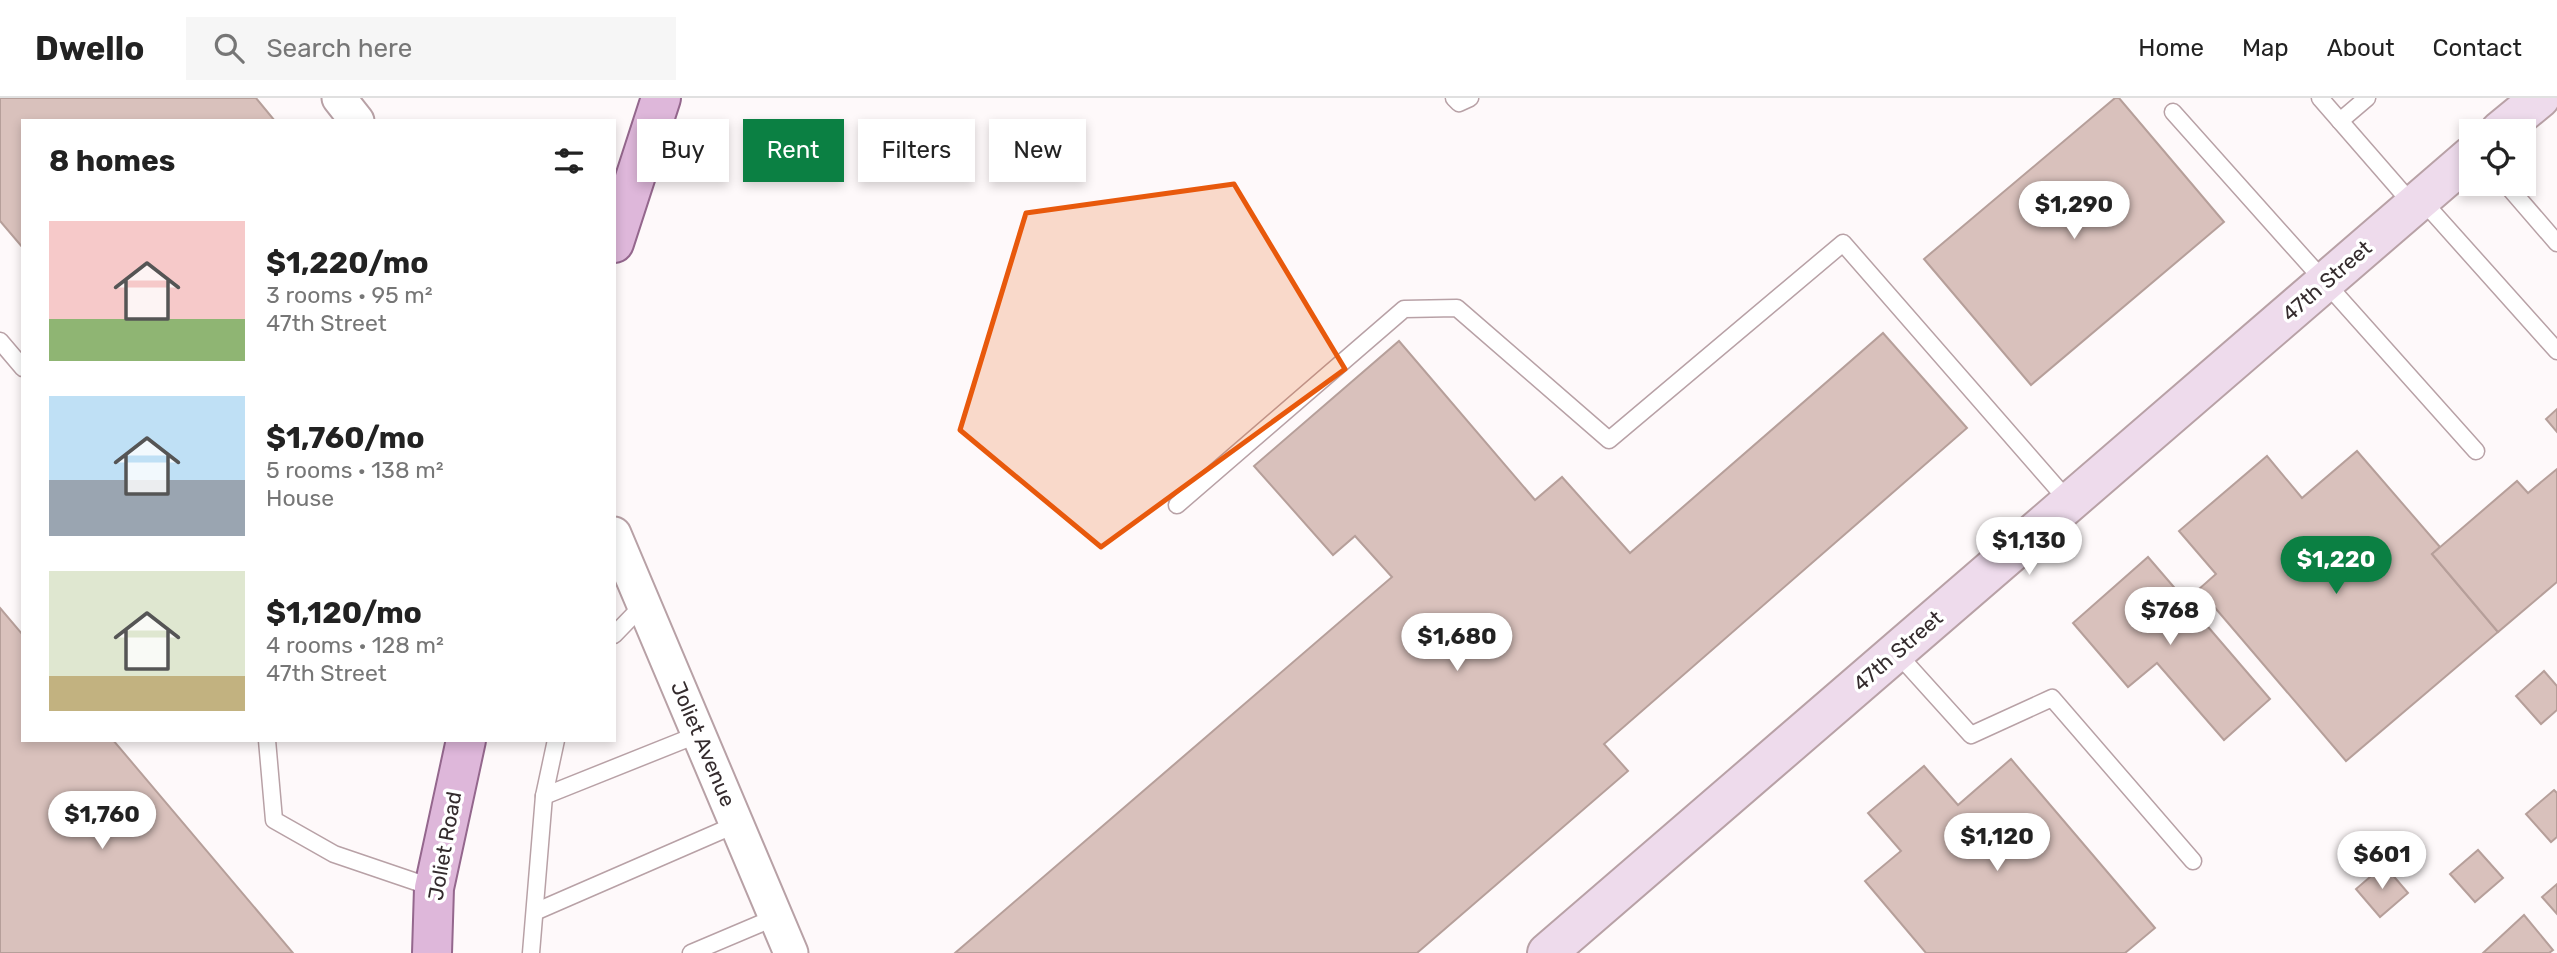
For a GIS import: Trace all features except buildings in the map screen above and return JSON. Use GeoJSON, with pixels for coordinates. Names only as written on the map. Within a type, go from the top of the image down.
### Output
{"type":"FeatureCollection","features":[{"type":"Feature","properties":{"kind":"main road"},"geometry":{"type":"LineString","coordinates":[[616,237],[661,98]]}},
{"type":"Feature","properties":{"kind":"main road"},"geometry":{"type":"LineString","coordinates":[[2514,119],[2537,99]]}},
{"type":"Feature","properties":{"kind":"main road","name":"47th Street"},"geometry":{"type":"LineString","coordinates":[[1547,953],[2459,167]]}},
{"type":"Feature","properties":{"kind":"main road","name":"Joliet Road"},"geometry":{"type":"LineString","coordinates":[[432,953],[434,888],[466,742]]}},
{"type":"Feature","properties":{"kind":"street"},"geometry":{"type":"LineString","coordinates":[[338,98],[355,119]]}},
{"type":"Feature","properties":{"kind":"street","name":"Joliet Avenue"},"geometry":{"type":"LineString","coordinates":[[616,539],[791,953]]}},
{"type":"Feature","properties":{"kind":"lane"},"geometry":{"type":"LineString","coordinates":[[1454,98],[1459,103],[1470,98]]}},
{"type":"Feature","properties":{"kind":"lane"},"geometry":{"type":"LineString","coordinates":[[2320,98],[2557,351]]}},
{"type":"Feature","properties":{"kind":"lane"},"geometry":{"type":"LineString","coordinates":[[2340,121],[2367,98]]}},
{"type":"Feature","properties":{"kind":"lane"},"geometry":{"type":"LineString","coordinates":[[2173,112],[2476,451]]}},
{"type":"Feature","properties":{"kind":"lane"},"geometry":{"type":"LineString","coordinates":[[2516,196],[2557,243]]}},
{"type":"Feature","properties":{"kind":"lane"},"geometry":{"type":"LineString","coordinates":[[1177,505],[1404,309],[1457,308],[1609,440],[1843,243],[2070,503]]}},
{"type":"Feature","properties":{"kind":"lane"},"geometry":{"type":"LineString","coordinates":[[0,341],[21,366]]}},
{"type":"Feature","properties":{"kind":"lane"},"geometry":{"type":"LineString","coordinates":[[616,633],[644,604]]}},
{"type":"Feature","properties":{"kind":"lane"},"geometry":{"type":"LineString","coordinates":[[1896,652],[1971,735],[2052,698],[2193,861]]}},
{"type":"Feature","properties":{"kind":"lane"},"geometry":{"type":"LineString","coordinates":[[544,796],[699,734]]}},
{"type":"Feature","properties":{"kind":"lane"},"geometry":{"type":"LineString","coordinates":[[266,742],[274,820],[334,854],[434,888]]}},
{"type":"Feature","properties":{"kind":"lane"},"geometry":{"type":"LineString","coordinates":[[531,953],[537,911],[544,796],[556,742]]}},
{"type":"Feature","properties":{"kind":"lane"},"geometry":{"type":"LineString","coordinates":[[537,911],[737,824]]}},
{"type":"Feature","properties":{"kind":"lane"},"geometry":{"type":"LineString","coordinates":[[691,953],[776,917]]}},
{"type":"Feature","properties":{"kind":"highlighted area"},"geometry":{"type":"Polygon","coordinates":[[[1234,184],[1345,369],[1101,547],[960,430],[1026,213],[1234,184]]]}}]}
